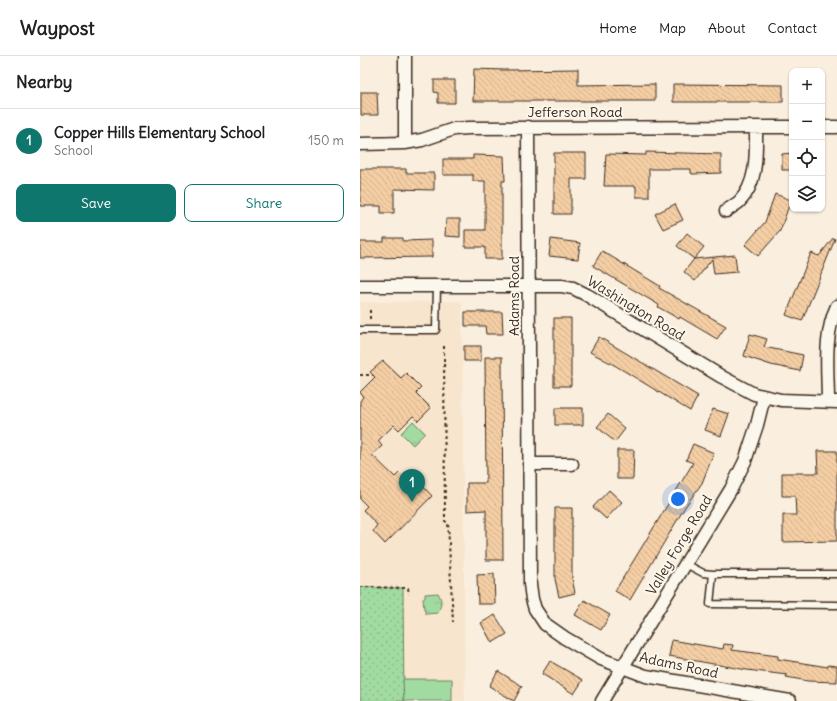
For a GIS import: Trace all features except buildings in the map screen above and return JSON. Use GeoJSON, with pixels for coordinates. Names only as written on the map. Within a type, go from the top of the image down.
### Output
{"type":"FeatureCollection","features":[{"type":"Feature","properties":{"kind":"street"},"geometry":{"type":"LineString","coordinates":[[405,56],[405,143]]}},
{"type":"Feature","properties":{"kind":"street","name":"Jefferson Road"},"geometry":{"type":"LineString","coordinates":[[360,144],[405,143],[422,140],[454,129],[528,127],[789,128]]}},
{"type":"Feature","properties":{"kind":"street","name":"Adams Road"},"geometry":{"type":"LineString","coordinates":[[528,127],[530,584],[535,609],[546,624],[565,638],[601,660],[622,668],[646,676],[790,701]]}},
{"type":"Feature","properties":{"kind":"street"},"geometry":{"type":"LineString","coordinates":[[825,127],[837,127]]}},
{"type":"Feature","properties":{"kind":"street"},"geometry":{"type":"LineString","coordinates":[[726,211],[738,202],[748,189],[755,172],[756,128]]}},
{"type":"Feature","properties":{"kind":"street","name":"Washington Road"},"geometry":{"type":"LineString","coordinates":[[360,286],[528,285],[562,286],[573,288],[754,394],[781,400],[832,402]]}},
{"type":"Feature","properties":{"kind":"street"},"geometry":{"type":"LineString","coordinates":[[832,402],[827,339],[832,318],[837,306]]}},
{"type":"Feature","properties":{"kind":"street","name":"Valley Forge Road"},"geometry":{"type":"LineString","coordinates":[[602,701],[686,564],[745,461],[757,425],[764,397]]}},
{"type":"Feature","properties":{"kind":"street"},"geometry":{"type":"LineString","coordinates":[[529,464],[572,464]]}},
{"type":"Feature","properties":{"kind":"lane"},"geometry":{"type":"LineString","coordinates":[[360,330],[436,330],[436,286]]}},
{"type":"Feature","properties":{"kind":"lane"},"geometry":{"type":"LineString","coordinates":[[686,564],[703,573],[713,574],[837,574]]}},
{"type":"Feature","properties":{"kind":"lane"},"geometry":{"type":"LineString","coordinates":[[713,574],[710,604],[837,605]]}},
{"type":"Feature","properties":{"kind":"path"},"geometry":{"type":"LineString","coordinates":[[370,310],[370,320]]}},
{"type":"Feature","properties":{"kind":"path"},"geometry":{"type":"LineString","coordinates":[[444,346],[445,521],[448,523],[453,622]]}},
{"type":"Feature","properties":{"kind":"path"},"geometry":{"type":"LineString","coordinates":[[360,375],[373,375]]}},
{"type":"Feature","properties":{"kind":"path"},"geometry":{"type":"LineString","coordinates":[[360,587],[408,588],[409,594]]}},
{"type":"Feature","properties":{"kind":"shaded area"},"geometry":{"type":"Polygon","coordinates":[[[462,301],[465,701],[360,701],[360,302],[462,301]]]}},
{"type":"Feature","properties":{"kind":"green space"},"geometry":{"type":"Polygon","coordinates":[[[413,421],[425,433],[413,445],[401,433],[413,421]]]}},
{"type":"Feature","properties":{"kind":"green space"},"geometry":{"type":"Polygon","coordinates":[[[360,587],[403,588],[404,701],[360,701],[360,587]]]}},
{"type":"Feature","properties":{"kind":"green space"},"geometry":{"type":"Polygon","coordinates":[[[438,593],[441,598],[441,603],[438,613],[426,614],[423,598],[425,598],[425,594],[438,593]]]}},
{"type":"Feature","properties":{"kind":"green space"},"geometry":{"type":"Polygon","coordinates":[[[403,679],[452,679],[452,701],[404,701],[403,679]]]}},
{"type":"Feature","properties":{"kind":"place","name":"Copper Hills Elementary School"},"geometry":{"type":"Point","coordinates":[412,502]}}]}
